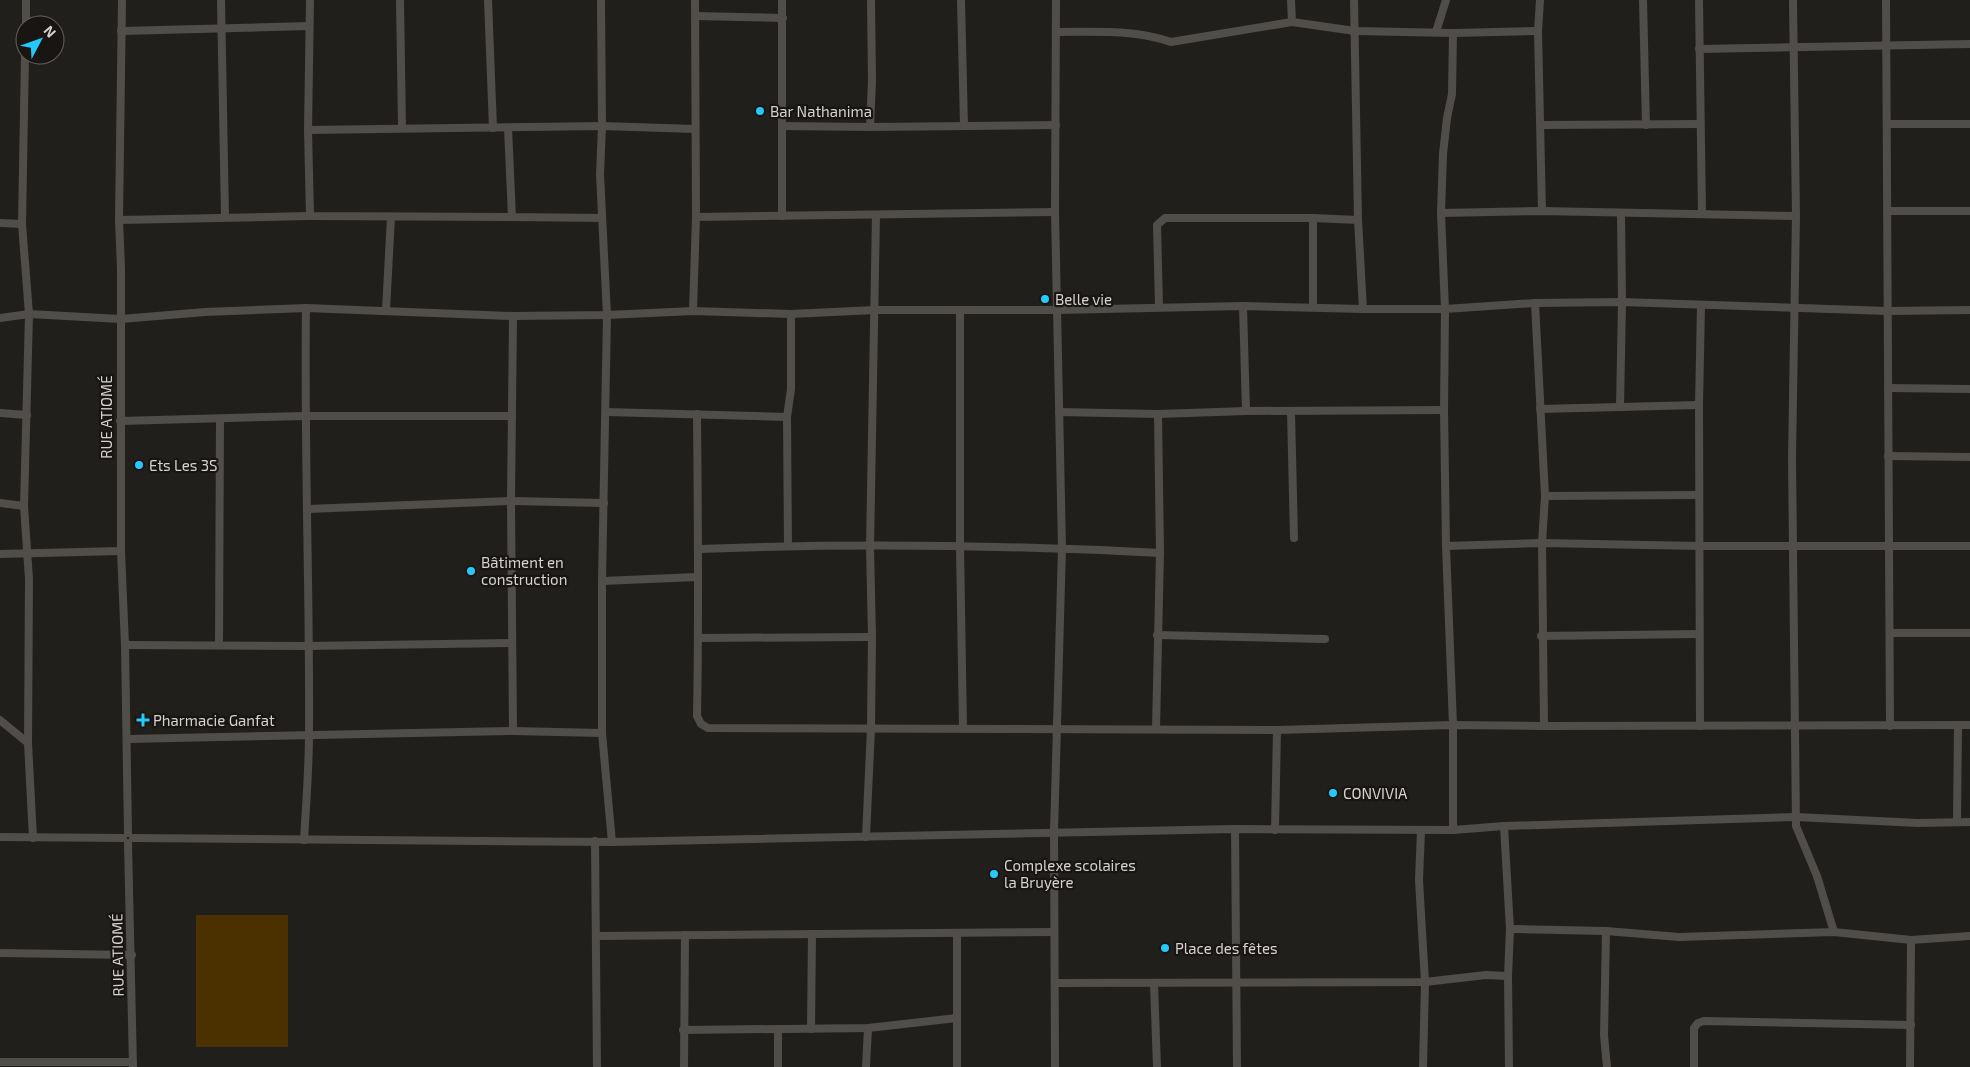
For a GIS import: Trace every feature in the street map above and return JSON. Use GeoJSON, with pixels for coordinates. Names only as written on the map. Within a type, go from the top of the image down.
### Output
{"type":"FeatureCollection","features":[{"type":"Feature","properties":{"kind":"street"},"geometry":{"type":"LineString","coordinates":[[26,0],[26,15]]}},
{"type":"Feature","properties":{"kind":"street","name":"RUE ATIOMÉ"},"geometry":{"type":"LineString","coordinates":[[122,0],[119,220],[121,552],[125,645],[133,1064]]}},
{"type":"Feature","properties":{"kind":"street"},"geometry":{"type":"LineString","coordinates":[[221,0],[225,217]]}},
{"type":"Feature","properties":{"kind":"street"},"geometry":{"type":"LineString","coordinates":[[310,0],[308,130],[310,216]]}},
{"type":"Feature","properties":{"kind":"street"},"geometry":{"type":"LineString","coordinates":[[400,0],[402,127]]}},
{"type":"Feature","properties":{"kind":"street"},"geometry":{"type":"LineString","coordinates":[[488,0],[493,128]]}},
{"type":"Feature","properties":{"kind":"street"},"geometry":{"type":"LineString","coordinates":[[601,0],[602,126],[600,174],[607,315],[602,580],[602,733],[612,842]]}},
{"type":"Feature","properties":{"kind":"street"},"geometry":{"type":"LineString","coordinates":[[693,311],[696,217],[695,0]]}},
{"type":"Feature","properties":{"kind":"street"},"geometry":{"type":"LineString","coordinates":[[782,0],[782,216]]}},
{"type":"Feature","properties":{"kind":"street"},"geometry":{"type":"LineString","coordinates":[[870,0],[872,80],[870,127]]}},
{"type":"Feature","properties":{"kind":"street"},"geometry":{"type":"LineString","coordinates":[[961,0],[964,126]]}},
{"type":"Feature","properties":{"kind":"street"},"geometry":{"type":"LineString","coordinates":[[1055,1067],[1054,833],[1062,548],[1057,310],[1056,0]]}},
{"type":"Feature","properties":{"kind":"street"},"geometry":{"type":"LineString","coordinates":[[1291,0],[1292,22]]}},
{"type":"Feature","properties":{"kind":"street"},"geometry":{"type":"LineString","coordinates":[[1354,0],[1358,220],[1363,309]]}},
{"type":"Feature","properties":{"kind":"street"},"geometry":{"type":"LineString","coordinates":[[1436,32],[1446,0]]}},
{"type":"Feature","properties":{"kind":"street"},"geometry":{"type":"LineString","coordinates":[[1540,0],[1538,30],[1542,211]]}},
{"type":"Feature","properties":{"kind":"street"},"geometry":{"type":"LineString","coordinates":[[1643,0],[1646,125]]}},
{"type":"Feature","properties":{"kind":"street"},"geometry":{"type":"LineString","coordinates":[[1699,0],[1702,214]]}},
{"type":"Feature","properties":{"kind":"street"},"geometry":{"type":"LineString","coordinates":[[1793,0],[1796,216],[1792,458],[1796,818],[1798,834],[1817,876],[1834,932]]}},
{"type":"Feature","properties":{"kind":"street"},"geometry":{"type":"LineString","coordinates":[[1886,0],[1890,726]]}},
{"type":"Feature","properties":{"kind":"street"},"geometry":{"type":"LineString","coordinates":[[696,16],[783,18]]}},
{"type":"Feature","properties":{"kind":"street"},"geometry":{"type":"LineString","coordinates":[[1056,32],[1143,34],[1171,42],[1292,22],[1355,31],[1453,33],[1538,30]]}},
{"type":"Feature","properties":{"kind":"street"},"geometry":{"type":"LineString","coordinates":[[122,31],[309,26]]}},
{"type":"Feature","properties":{"kind":"street"},"geometry":{"type":"LineString","coordinates":[[1453,33],[1452,94],[1446,118],[1441,213],[1445,309],[1446,546],[1453,724],[1453,830]]}},
{"type":"Feature","properties":{"kind":"street"},"geometry":{"type":"LineString","coordinates":[[1699,50],[1970,44]]}},
{"type":"Feature","properties":{"kind":"street"},"geometry":{"type":"LineString","coordinates":[[25,65],[22,224],[29,314],[24,506],[28,553],[30,664],[28,743],[33,838]]}},
{"type":"Feature","properties":{"kind":"street"},"geometry":{"type":"LineString","coordinates":[[1541,125],[1700,124]]}},
{"type":"Feature","properties":{"kind":"street"},"geometry":{"type":"LineString","coordinates":[[1887,124],[1970,124]]}},
{"type":"Feature","properties":{"kind":"street"},"geometry":{"type":"LineString","coordinates":[[782,126],[1056,125]]}},
{"type":"Feature","properties":{"kind":"street"},"geometry":{"type":"LineString","coordinates":[[308,130],[402,127],[508,128],[602,126],[695,129]]}},
{"type":"Feature","properties":{"kind":"street"},"geometry":{"type":"LineString","coordinates":[[508,128],[512,217]]}},
{"type":"Feature","properties":{"kind":"street"},"geometry":{"type":"LineString","coordinates":[[1441,213],[1542,211],[1796,216]]}},
{"type":"Feature","properties":{"kind":"street"},"geometry":{"type":"LineString","coordinates":[[1888,211],[1970,212]]}},
{"type":"Feature","properties":{"kind":"street"},"geometry":{"type":"LineString","coordinates":[[696,217],[1056,212]]}},
{"type":"Feature","properties":{"kind":"street"},"geometry":{"type":"LineString","coordinates":[[1620,213],[1622,302],[1620,407]]}},
{"type":"Feature","properties":{"kind":"street"},"geometry":{"type":"LineString","coordinates":[[866,837],[871,728],[872,637],[870,547],[876,215]]}},
{"type":"Feature","properties":{"kind":"street"},"geometry":{"type":"LineString","coordinates":[[119,220],[310,216],[602,218]]}},
{"type":"Feature","properties":{"kind":"street"},"geometry":{"type":"LineString","coordinates":[[386,310],[391,217]]}},
{"type":"Feature","properties":{"kind":"street"},"geometry":{"type":"LineString","coordinates":[[1159,307],[1157,225],[1165,218],[1312,218],[1358,220]]}},
{"type":"Feature","properties":{"kind":"street"},"geometry":{"type":"LineString","coordinates":[[1312,218],[1313,307]]}},
{"type":"Feature","properties":{"kind":"street"},"geometry":{"type":"LineString","coordinates":[[0,223],[22,224]]}},
{"type":"Feature","properties":{"kind":"street"},"geometry":{"type":"LineString","coordinates":[[0,318],[29,314],[121,319],[306,308],[513,316],[607,315],[693,311],[791,314],[875,310],[1057,310],[1243,306],[1445,309],[1535,303],[1622,302],[1888,311],[1970,310]]}},
{"type":"Feature","properties":{"kind":"street"},"geometry":{"type":"LineString","coordinates":[[1535,303],[1545,496],[1542,543],[1544,726]]}},
{"type":"Feature","properties":{"kind":"street"},"geometry":{"type":"LineString","coordinates":[[1700,726],[1699,404],[1701,305]]}},
{"type":"Feature","properties":{"kind":"street"},"geometry":{"type":"LineString","coordinates":[[1243,306],[1246,411]]}},
{"type":"Feature","properties":{"kind":"street"},"geometry":{"type":"LineString","coordinates":[[304,840],[309,735],[307,646],[308,509],[304,416],[306,308]]}},
{"type":"Feature","properties":{"kind":"street"},"geometry":{"type":"LineString","coordinates":[[960,311],[960,546],[963,728]]}},
{"type":"Feature","properties":{"kind":"street"},"geometry":{"type":"LineString","coordinates":[[788,546],[787,416],[791,389],[791,314]]}},
{"type":"Feature","properties":{"kind":"street"},"geometry":{"type":"LineString","coordinates":[[513,316],[511,501],[513,731]]}},
{"type":"Feature","properties":{"kind":"street"},"geometry":{"type":"LineString","coordinates":[[1888,388],[1970,389]]}},
{"type":"Feature","properties":{"kind":"street"},"geometry":{"type":"LineString","coordinates":[[1540,409],[1699,404]]}},
{"type":"Feature","properties":{"kind":"street"},"geometry":{"type":"LineString","coordinates":[[1059,412],[1158,414],[1246,411],[1444,410]]}},
{"type":"Feature","properties":{"kind":"street"},"geometry":{"type":"LineString","coordinates":[[0,412],[27,415]]}},
{"type":"Feature","properties":{"kind":"street"},"geometry":{"type":"LineString","coordinates":[[606,412],[787,416]]}},
{"type":"Feature","properties":{"kind":"street"},"geometry":{"type":"LineString","coordinates":[[1291,412],[1294,538]]}},
{"type":"Feature","properties":{"kind":"street"},"geometry":{"type":"LineString","coordinates":[[696,414],[699,638],[697,716],[701,724],[708,728],[1277,730],[1453,724],[1544,726],[1970,725]]}},
{"type":"Feature","properties":{"kind":"street"},"geometry":{"type":"LineString","coordinates":[[1156,729],[1160,553],[1158,414]]}},
{"type":"Feature","properties":{"kind":"street"},"geometry":{"type":"LineString","coordinates":[[120,420],[304,416],[512,416]]}},
{"type":"Feature","properties":{"kind":"street"},"geometry":{"type":"LineString","coordinates":[[219,645],[220,419]]}},
{"type":"Feature","properties":{"kind":"street"},"geometry":{"type":"LineString","coordinates":[[1888,456],[1970,457]]}},
{"type":"Feature","properties":{"kind":"street"},"geometry":{"type":"LineString","coordinates":[[1545,496],[1699,495]]}},
{"type":"Feature","properties":{"kind":"street"},"geometry":{"type":"LineString","coordinates":[[308,509],[511,501],[604,503]]}},
{"type":"Feature","properties":{"kind":"street"},"geometry":{"type":"LineString","coordinates":[[0,512],[3,504],[24,506]]}},
{"type":"Feature","properties":{"kind":"street"},"geometry":{"type":"LineString","coordinates":[[1446,546],[1542,543],[1699,546],[1970,546]]}},
{"type":"Feature","properties":{"kind":"street"},"geometry":{"type":"LineString","coordinates":[[698,549],[788,546],[960,546],[1062,548],[1160,553]]}},
{"type":"Feature","properties":{"kind":"street"},"geometry":{"type":"LineString","coordinates":[[0,554],[121,552]]}},
{"type":"Feature","properties":{"kind":"street"},"geometry":{"type":"LineString","coordinates":[[602,580],[697,577]]}},
{"type":"Feature","properties":{"kind":"street"},"geometry":{"type":"LineString","coordinates":[[1890,633],[1970,633]]}},
{"type":"Feature","properties":{"kind":"street"},"geometry":{"type":"LineString","coordinates":[[1542,636],[1699,634]]}},
{"type":"Feature","properties":{"kind":"street"},"geometry":{"type":"LineString","coordinates":[[1157,635],[1325,639]]}},
{"type":"Feature","properties":{"kind":"street"},"geometry":{"type":"LineString","coordinates":[[699,638],[872,637]]}},
{"type":"Feature","properties":{"kind":"street"},"geometry":{"type":"LineString","coordinates":[[125,645],[307,646],[512,642]]}},
{"type":"Feature","properties":{"kind":"street"},"geometry":{"type":"LineString","coordinates":[[0,721],[28,743]]}},
{"type":"Feature","properties":{"kind":"street"},"geometry":{"type":"LineString","coordinates":[[1957,821],[1958,725]]}},
{"type":"Feature","properties":{"kind":"street"},"geometry":{"type":"LineString","coordinates":[[1275,830],[1277,730]]}},
{"type":"Feature","properties":{"kind":"street"},"geometry":{"type":"LineString","coordinates":[[127,739],[513,731],[602,733]]}},
{"type":"Feature","properties":{"kind":"street"},"geometry":{"type":"LineString","coordinates":[[0,837],[612,842],[1234,829],[1453,830],[1504,826],[1796,818],[1970,822]]}},
{"type":"Feature","properties":{"kind":"street"},"geometry":{"type":"LineString","coordinates":[[1504,826],[1510,929],[1508,976],[1509,1067]]}},
{"type":"Feature","properties":{"kind":"street"},"geometry":{"type":"LineString","coordinates":[[1234,829],[1238,1067]]}},
{"type":"Feature","properties":{"kind":"street"},"geometry":{"type":"LineString","coordinates":[[1421,830],[1419,880],[1425,982],[1423,1067]]}},
{"type":"Feature","properties":{"kind":"street"},"geometry":{"type":"LineString","coordinates":[[595,841],[597,1067]]}},
{"type":"Feature","properties":{"kind":"street"},"geometry":{"type":"LineString","coordinates":[[1510,929],[1606,931],[1679,937],[1834,932],[1911,940],[1970,936]]}},
{"type":"Feature","properties":{"kind":"street"},"geometry":{"type":"LineString","coordinates":[[1606,931],[1604,1035],[1607,1067]]}},
{"type":"Feature","properties":{"kind":"street"},"geometry":{"type":"LineString","coordinates":[[957,932],[958,1067]]}},
{"type":"Feature","properties":{"kind":"street"},"geometry":{"type":"LineString","coordinates":[[597,936],[1054,932]]}},
{"type":"Feature","properties":{"kind":"street"},"geometry":{"type":"LineString","coordinates":[[811,1029],[812,934]]}},
{"type":"Feature","properties":{"kind":"street"},"geometry":{"type":"LineString","coordinates":[[684,1067],[685,935]]}},
{"type":"Feature","properties":{"kind":"street"},"geometry":{"type":"LineString","coordinates":[[1910,1067],[1911,940]]}},
{"type":"Feature","properties":{"kind":"street"},"geometry":{"type":"LineString","coordinates":[[0,953],[132,955]]}},
{"type":"Feature","properties":{"kind":"street"},"geometry":{"type":"LineString","coordinates":[[1055,983],[1425,982],[1486,975],[1508,976]]}},
{"type":"Feature","properties":{"kind":"street"},"geometry":{"type":"LineString","coordinates":[[1154,982],[1157,1067]]}},
{"type":"Feature","properties":{"kind":"street"},"geometry":{"type":"LineString","coordinates":[[683,1030],[868,1028],[957,1018]]}},
{"type":"Feature","properties":{"kind":"street"},"geometry":{"type":"LineString","coordinates":[[1694,1067],[1694,1028],[1698,1023],[1704,1021],[1911,1026]]}},
{"type":"Feature","properties":{"kind":"street"},"geometry":{"type":"LineString","coordinates":[[866,1067],[868,1028]]}},
{"type":"Feature","properties":{"kind":"street"},"geometry":{"type":"LineString","coordinates":[[778,1029],[778,1067]]}},
{"type":"Feature","properties":{"kind":"street"},"geometry":{"type":"LineString","coordinates":[[0,1062],[133,1064]]}},
{"type":"Feature","properties":{"kind":"shaded area"},"geometry":{"type":"Polygon","coordinates":[[[196,915],[288,915],[288,1047],[196,1047],[196,915]]]}},
{"type":"Feature","properties":{"kind":"place","name":"Bar Nathanima"},"geometry":{"type":"Point","coordinates":[760,111]}},
{"type":"Feature","properties":{"kind":"place","name":"Belle vie"},"geometry":{"type":"Point","coordinates":[1045,299]}},
{"type":"Feature","properties":{"kind":"place","name":"Ets Les 3S"},"geometry":{"type":"Point","coordinates":[139,465]}},
{"type":"Feature","properties":{"kind":"place","name":"Bâtiment en construction"},"geometry":{"type":"Point","coordinates":[471,571]}},
{"type":"Feature","properties":{"kind":"place","name":"Pharmacie Ganfat"},"geometry":{"type":"Point","coordinates":[143,720]}},
{"type":"Feature","properties":{"kind":"place","name":"CONVIVIA"},"geometry":{"type":"Point","coordinates":[1333,793]}},
{"type":"Feature","properties":{"kind":"place","name":"Complexe scolaires la Bruyère"},"geometry":{"type":"Point","coordinates":[994,874]}},
{"type":"Feature","properties":{"kind":"place","name":"Place des fêtes"},"geometry":{"type":"Point","coordinates":[1165,948]}}]}
